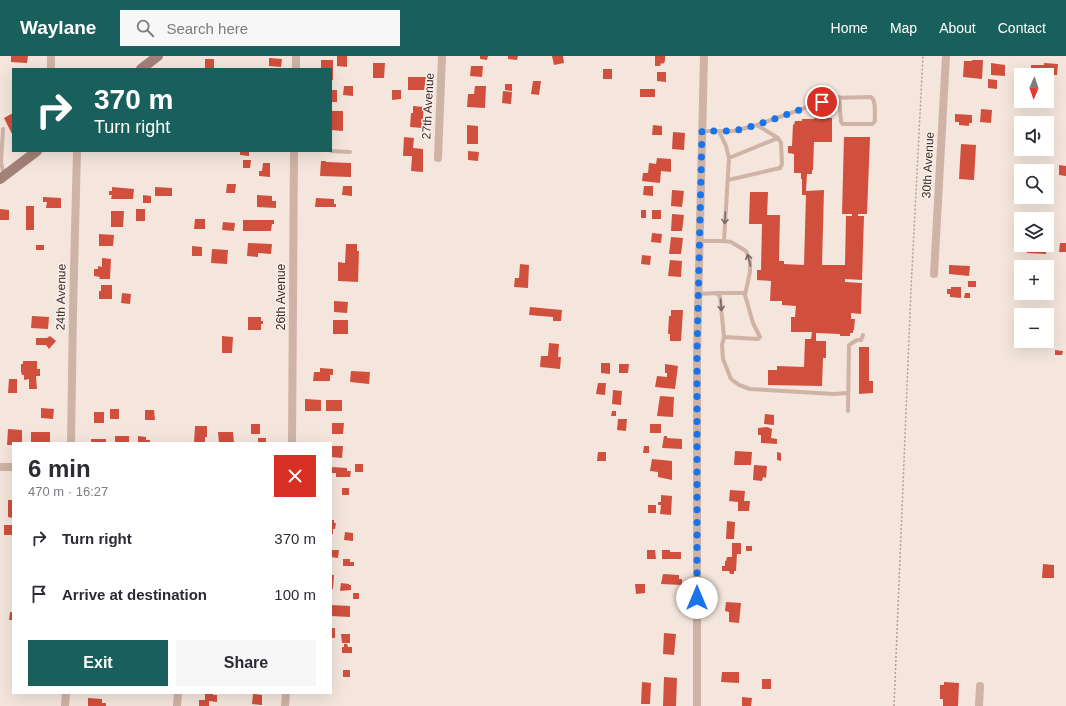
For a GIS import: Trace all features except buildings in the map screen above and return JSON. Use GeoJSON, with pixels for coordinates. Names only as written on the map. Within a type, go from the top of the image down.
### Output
{"type":"FeatureCollection","features":[{"type":"Feature","properties":{"kind":"street"},"geometry":{"type":"LineString","coordinates":[[51,56],[51,68]]}},
{"type":"Feature","properties":{"kind":"street"},"geometry":{"type":"LineString","coordinates":[[142,68],[158,56]]}},
{"type":"Feature","properties":{"kind":"street"},"geometry":{"type":"LineString","coordinates":[[296,56],[296,68]]}},
{"type":"Feature","properties":{"kind":"street","name":"27th Avenue"},"geometry":{"type":"LineString","coordinates":[[438,158],[442,56]]}},
{"type":"Feature","properties":{"kind":"street"},"geometry":{"type":"LineString","coordinates":[[697,706],[698,294],[704,56]]}},
{"type":"Feature","properties":{"kind":"street","name":"30th Avenue"},"geometry":{"type":"LineString","coordinates":[[934,274],[946,56]]}},
{"type":"Feature","properties":{"kind":"street"},"geometry":{"type":"LineString","coordinates":[[2,178],[36,152]]}},
{"type":"Feature","properties":{"kind":"street","name":"24th Avenue"},"geometry":{"type":"LineString","coordinates":[[72,442],[73,311],[77,152]]}},
{"type":"Feature","properties":{"kind":"street","name":"26th Avenue"},"geometry":{"type":"LineString","coordinates":[[292,442],[294,152]]}},
{"type":"Feature","properties":{"kind":"street"},"geometry":{"type":"LineString","coordinates":[[0,467],[12,467]]}},
{"type":"Feature","properties":{"kind":"street"},"geometry":{"type":"LineString","coordinates":[[979,706],[980,686]]}},
{"type":"Feature","properties":{"kind":"street"},"geometry":{"type":"LineString","coordinates":[[65,706],[66,694]]}},
{"type":"Feature","properties":{"kind":"street"},"geometry":{"type":"LineString","coordinates":[[177,706],[178,694]]}},
{"type":"Feature","properties":{"kind":"street"},"geometry":{"type":"LineString","coordinates":[[285,706],[286,694]]}},
{"type":"Feature","properties":{"kind":"lane"},"geometry":{"type":"LineString","coordinates":[[702,131],[734,131],[757,125],[833,98],[840,98],[872,98],[874,101],[875,121],[872,124],[843,124],[841,122],[840,98]]}},
{"type":"Feature","properties":{"kind":"lane"},"geometry":{"type":"LineString","coordinates":[[728,180],[780,168],[782,164],[781,143],[778,138],[757,125]]}},
{"type":"Feature","properties":{"kind":"lane"},"geometry":{"type":"LineString","coordinates":[[2,178],[1,162],[3,129]]}},
{"type":"Feature","properties":{"kind":"lane"},"geometry":{"type":"LineString","coordinates":[[719,131],[726,146],[729,158],[724,241]]}},
{"type":"Feature","properties":{"kind":"lane"},"geometry":{"type":"LineString","coordinates":[[729,158],[778,138]]}},
{"type":"Feature","properties":{"kind":"lane"},"geometry":{"type":"LineString","coordinates":[[332,150],[350,152]]}},
{"type":"Feature","properties":{"kind":"lane"},"geometry":{"type":"LineString","coordinates":[[700,241],[731,242],[746,250],[750,261],[750,272],[744,293],[753,323],[760,335],[759,338],[724,337]]}},
{"type":"Feature","properties":{"kind":"lane"},"geometry":{"type":"LineString","coordinates":[[717,293],[720,297],[724,337],[722,345],[723,359],[731,379],[750,390],[834,394],[848,393]]}},
{"type":"Feature","properties":{"kind":"lane"},"geometry":{"type":"LineString","coordinates":[[698,294],[744,293]]}},
{"type":"Feature","properties":{"kind":"lane"},"geometry":{"type":"LineString","coordinates":[[848,411],[849,344],[857,340],[861,340],[864,335]]}},
{"type":"Feature","properties":{"kind":"path"},"geometry":{"type":"LineString","coordinates":[[894,706],[911,289],[923,56]]}},
{"type":"Feature","properties":{"kind":"route"},"geometry":{"type":"LineString","coordinates":[[697,598],[697,352],[702,131],[734,131],[757,125],[822,102]]}}]}
